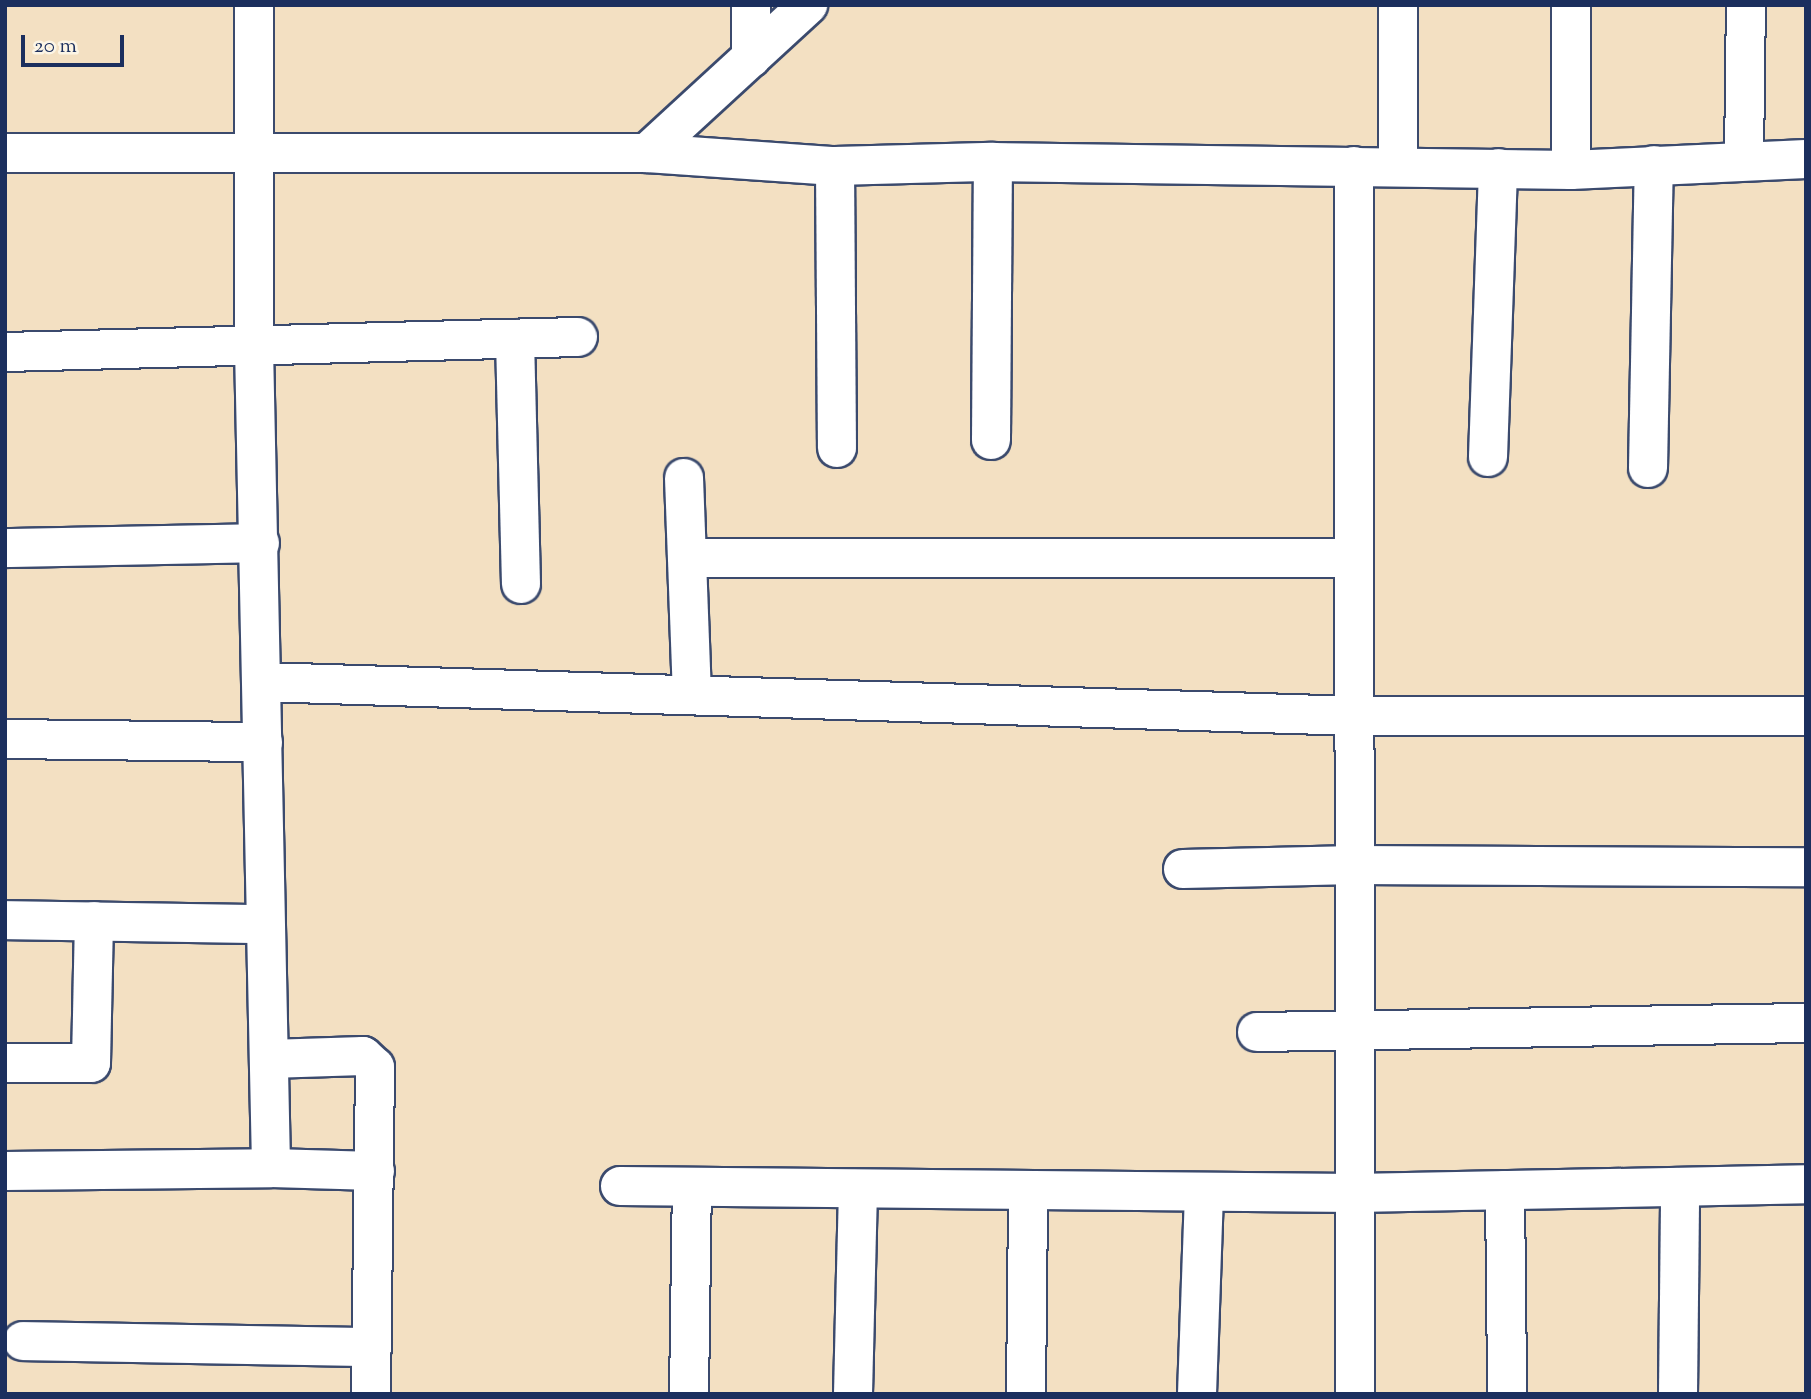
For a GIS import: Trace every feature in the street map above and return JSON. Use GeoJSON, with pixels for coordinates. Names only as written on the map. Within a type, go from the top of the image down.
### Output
{"type":"FeatureCollection","features":[{"type":"Feature","properties":{"kind":"street"},"geometry":{"type":"LineString","coordinates":[[254,5],[254,347],[271,1168]]}},
{"type":"Feature","properties":{"kind":"street"},"geometry":{"type":"LineString","coordinates":[[751,5],[751,58]]}},
{"type":"Feature","properties":{"kind":"street"},"geometry":{"type":"LineString","coordinates":[[647,153],[808,5]]}},
{"type":"Feature","properties":{"kind":"street"},"geometry":{"type":"LineString","coordinates":[[1398,5],[1398,166]]}},
{"type":"Feature","properties":{"kind":"street"},"geometry":{"type":"LineString","coordinates":[[1571,5],[1571,170]]}},
{"type":"Feature","properties":{"kind":"street"},"geometry":{"type":"LineString","coordinates":[[1744,160],[1746,5]]}},
{"type":"Feature","properties":{"kind":"street"},"geometry":{"type":"LineString","coordinates":[[5,153],[647,153],[835,166],[993,162],[1571,170],[1806,159]]}},
{"type":"Feature","properties":{"kind":"street"},"geometry":{"type":"LineString","coordinates":[[991,440],[993,162]]}},
{"type":"Feature","properties":{"kind":"street"},"geometry":{"type":"LineString","coordinates":[[1648,468],[1654,165]]}},
{"type":"Feature","properties":{"kind":"street"},"geometry":{"type":"LineString","coordinates":[[835,166],[837,447]]}},
{"type":"Feature","properties":{"kind":"street"},"geometry":{"type":"LineString","coordinates":[[1354,166],[1354,1394]]}},
{"type":"Feature","properties":{"kind":"street"},"geometry":{"type":"LineString","coordinates":[[1488,457],[1498,168]]}},
{"type":"Feature","properties":{"kind":"street"},"geometry":{"type":"LineString","coordinates":[[5,352],[578,337]]}},
{"type":"Feature","properties":{"kind":"street"},"geometry":{"type":"LineString","coordinates":[[515,339],[521,584]]}},
{"type":"Feature","properties":{"kind":"street"},"geometry":{"type":"LineString","coordinates":[[684,478],[692,695]]}},
{"type":"Feature","properties":{"kind":"street"},"geometry":{"type":"LineString","coordinates":[[5,548],[260,543]]}},
{"type":"Feature","properties":{"kind":"street"},"geometry":{"type":"LineString","coordinates":[[688,558],[1354,558]]}},
{"type":"Feature","properties":{"kind":"street"},"geometry":{"type":"LineString","coordinates":[[262,682],[1354,716],[1806,716]]}},
{"type":"Feature","properties":{"kind":"street"},"geometry":{"type":"LineString","coordinates":[[5,738],[263,742]]}},
{"type":"Feature","properties":{"kind":"street"},"geometry":{"type":"LineString","coordinates":[[1183,869],[1354,865],[1806,866]]}},
{"type":"Feature","properties":{"kind":"street"},"geometry":{"type":"LineString","coordinates":[[5,920],[265,924]]}},
{"type":"Feature","properties":{"kind":"street"},"geometry":{"type":"LineString","coordinates":[[5,1063],[91,1063],[93,921]]}},
{"type":"Feature","properties":{"kind":"street"},"geometry":{"type":"LineString","coordinates":[[1257,1032],[1806,1023]]}},
{"type":"Feature","properties":{"kind":"street"},"geometry":{"type":"LineString","coordinates":[[269,1059],[363,1056],[375,1067],[371,1394]]}},
{"type":"Feature","properties":{"kind":"street"},"geometry":{"type":"LineString","coordinates":[[5,1171],[271,1168],[375,1171]]}},
{"type":"Feature","properties":{"kind":"street"},"geometry":{"type":"LineString","coordinates":[[620,1186],[1356,1193],[1806,1185]]}},
{"type":"Feature","properties":{"kind":"street"},"geometry":{"type":"LineString","coordinates":[[690,1394],[692,1187]]}},
{"type":"Feature","properties":{"kind":"street"},"geometry":{"type":"LineString","coordinates":[[1678,1394],[1680,1187]]}},
{"type":"Feature","properties":{"kind":"street"},"geometry":{"type":"LineString","coordinates":[[853,1394],[858,1189]]}},
{"type":"Feature","properties":{"kind":"street"},"geometry":{"type":"LineString","coordinates":[[1026,1394],[1028,1190]]}},
{"type":"Feature","properties":{"kind":"street"},"geometry":{"type":"LineString","coordinates":[[1505,1190],[1507,1394]]}},
{"type":"Feature","properties":{"kind":"street"},"geometry":{"type":"LineString","coordinates":[[1197,1394],[1204,1192]]}},
{"type":"Feature","properties":{"kind":"street"},"geometry":{"type":"LineString","coordinates":[[23,1341],[372,1347]]}}]}
